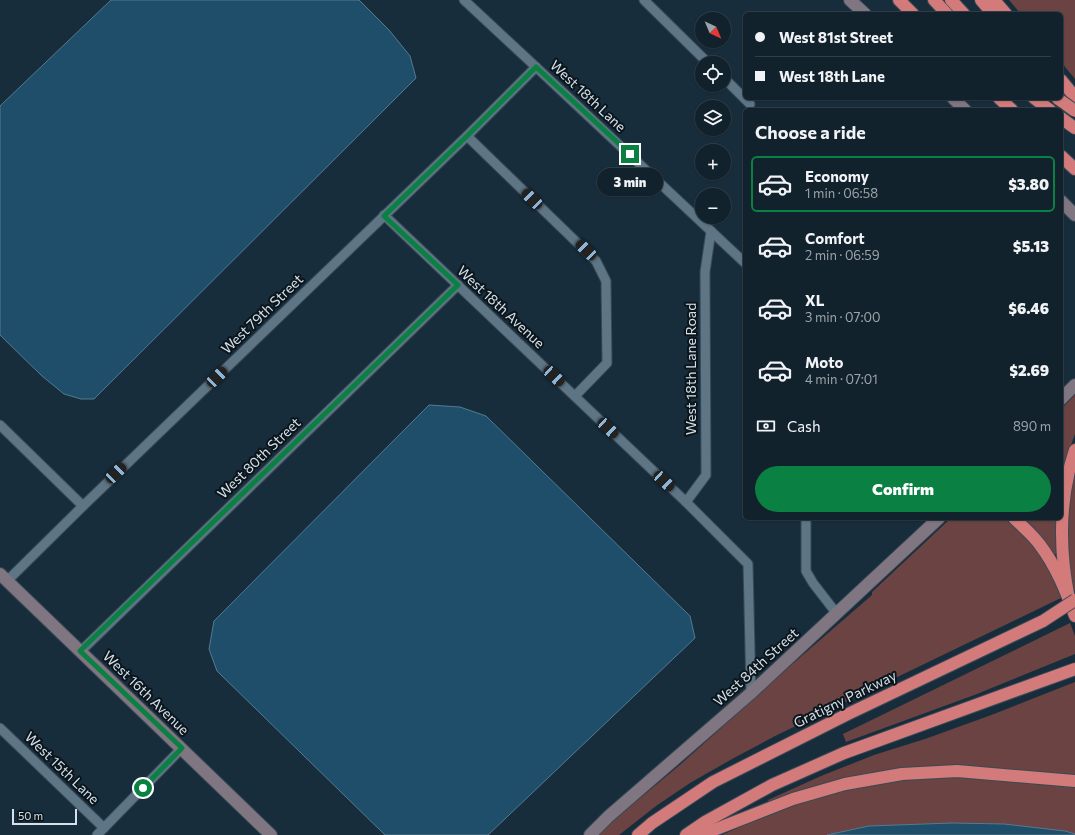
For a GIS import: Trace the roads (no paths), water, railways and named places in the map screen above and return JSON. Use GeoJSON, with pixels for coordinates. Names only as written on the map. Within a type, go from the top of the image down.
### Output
{"type":"FeatureCollection","features":[{"type":"Feature","properties":{"kind":"highway"},"geometry":{"type":"LineString","coordinates":[[898,0],[911,12]]}},
{"type":"Feature","properties":{"kind":"highway"},"geometry":{"type":"LineString","coordinates":[[934,0],[945,12]]}},
{"type":"Feature","properties":{"kind":"highway"},"geometry":{"type":"LineString","coordinates":[[951,0],[962,12]]}},
{"type":"Feature","properties":{"kind":"highway"},"geometry":{"type":"LineString","coordinates":[[981,0],[991,12]]}},
{"type":"Feature","properties":{"kind":"highway"},"geometry":{"type":"LineString","coordinates":[[994,0],[1004,12]]}},
{"type":"Feature","properties":{"kind":"highway"},"geometry":{"type":"LineString","coordinates":[[1063,82],[1075,97]]}},
{"type":"Feature","properties":{"kind":"highway"},"geometry":{"type":"LineString","coordinates":[[1063,97],[1075,112]]}},
{"type":"Feature","properties":{"kind":"highway"},"geometry":{"type":"LineString","coordinates":[[1001,100],[1010,108]]}},
{"type":"Feature","properties":{"kind":"highway"},"geometry":{"type":"LineString","coordinates":[[1037,100],[1047,108]]}},
{"type":"Feature","properties":{"kind":"highway"},"geometry":{"type":"LineString","coordinates":[[1060,100],[1075,112]]}},
{"type":"Feature","properties":{"kind":"highway"},"geometry":{"type":"LineString","coordinates":[[1063,119],[1075,128]]}},
{"type":"Feature","properties":{"kind":"highway"},"geometry":{"type":"LineString","coordinates":[[1063,158],[1075,170]]}},
{"type":"Feature","properties":{"kind":"highway"},"geometry":{"type":"LineString","coordinates":[[1075,450],[1070,464],[1064,503],[1062,538],[1064,569],[1073,601],[1075,616]]}},
{"type":"Feature","properties":{"kind":"highway"},"geometry":{"type":"LineString","coordinates":[[1016,520],[1040,545],[1073,601]]}},
{"type":"Feature","properties":{"kind":"highway","name":"Gratigny Parkway"},"geometry":{"type":"LineString","coordinates":[[638,835],[652,823],[713,782],[848,714],[1043,621],[1073,601]]}},
{"type":"Feature","properties":{"kind":"highway"},"geometry":{"type":"LineString","coordinates":[[686,835],[705,822],[772,786],[844,753],[1073,669]]}},
{"type":"Feature","properties":{"kind":"highway"},"geometry":{"type":"LineString","coordinates":[[701,835],[793,799],[846,784],[902,774],[957,771],[1075,781]]}},
{"type":"Feature","properties":{"kind":"street","name":"West 18th Lane"},"geometry":{"type":"LineString","coordinates":[[464,0],[743,261]]}},
{"type":"Feature","properties":{"kind":"street"},"geometry":{"type":"LineString","coordinates":[[644,0],[701,56]]}},
{"type":"Feature","properties":{"kind":"street"},"geometry":{"type":"LineString","coordinates":[[850,0],[863,12]]}},
{"type":"Feature","properties":{"kind":"street","name":"West 79th Street"},"geometry":{"type":"LineString","coordinates":[[4,577],[83,506],[467,136],[536,67]]}},
{"type":"Feature","properties":{"kind":"street"},"geometry":{"type":"LineString","coordinates":[[731,85],[743,97]]}},
{"type":"Feature","properties":{"kind":"street"},"geometry":{"type":"LineString","coordinates":[[746,100],[750,104]]}},
{"type":"Feature","properties":{"kind":"street"},"geometry":{"type":"LineString","coordinates":[[955,100],[963,108]]}},
{"type":"Feature","properties":{"kind":"street"},"geometry":{"type":"LineString","coordinates":[[467,136],[596,261],[606,281],[607,363],[575,396]]}},
{"type":"Feature","properties":{"kind":"street"},"geometry":{"type":"LineString","coordinates":[[1063,203],[1075,215]]}},
{"type":"Feature","properties":{"kind":"street","name":"West 18th Avenue"},"geometry":{"type":"LineString","coordinates":[[384,216],[686,502],[748,564],[751,693]]}},
{"type":"Feature","properties":{"kind":"street","name":"West 18th Lane Road"},"geometry":{"type":"LineString","coordinates":[[686,502],[706,475],[705,272],[711,230]]}},
{"type":"Feature","properties":{"kind":"street","name":"West 80th Street"},"geometry":{"type":"LineString","coordinates":[[80,651],[458,285]]}},
{"type":"Feature","properties":{"kind":"street"},"geometry":{"type":"LineString","coordinates":[[1063,397],[1075,385]]}},
{"type":"Feature","properties":{"kind":"street"},"geometry":{"type":"LineString","coordinates":[[0,425],[83,506]]}},
{"type":"Feature","properties":{"kind":"street"},"geometry":{"type":"LineString","coordinates":[[806,520],[806,571],[813,583],[837,614]]}},
{"type":"Feature","properties":{"kind":"street","name":"West 84th Street"},"geometry":{"type":"LineString","coordinates":[[590,835],[609,816],[751,693],[937,520]]}},
{"type":"Feature","properties":{"kind":"street","name":"West 16th Avenue"},"geometry":{"type":"LineString","coordinates":[[4,577],[271,835]]}},
{"type":"Feature","properties":{"kind":"street","name":"West 15th Lane"},"geometry":{"type":"LineString","coordinates":[[0,728],[104,828]]}},
{"type":"Feature","properties":{"kind":"street"},"geometry":{"type":"LineString","coordinates":[[97,835],[182,748]]}},
{"type":"Feature","properties":{"kind":"water"},"geometry":{"type":"Polygon","coordinates":[[[111,0],[359,0],[389,30],[410,56],[416,78],[94,399],[81,399],[64,394],[42,376],[0,335],[0,106],[111,0]]]}},
{"type":"Feature","properties":{"kind":"water"},"geometry":{"type":"Polygon","coordinates":[[[429,405],[460,407],[486,416],[690,616],[695,638],[488,835],[385,835],[217,671],[209,649],[214,621],[429,405]]]}},
{"type":"Feature","properties":{"kind":"water"},"geometry":{"type":"Polygon","coordinates":[[[952,823],[1004,824],[1065,831],[1075,835],[827,835],[869,826],[952,823]]]}}]}
